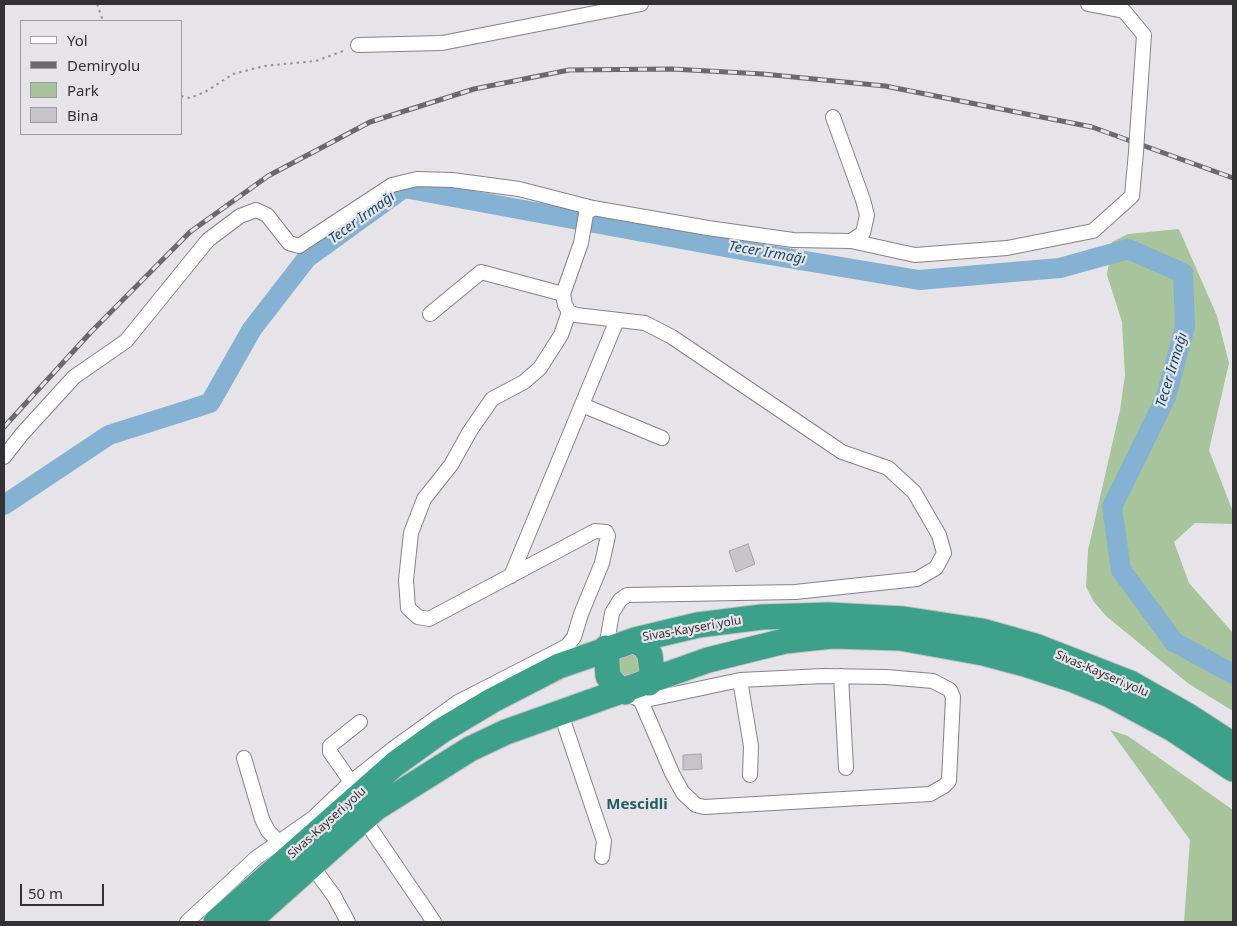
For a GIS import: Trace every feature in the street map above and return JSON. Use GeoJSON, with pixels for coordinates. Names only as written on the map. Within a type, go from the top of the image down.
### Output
{"type":"FeatureCollection","features":[{"type":"Feature","properties":{"kind":"highway","name":"Sivas-Kayseri yolu"},"geometry":{"type":"LineString","coordinates":[[216,922],[356,788],[395,764],[441,731],[492,700],[559,666],[606,648],[698,625],[798,615],[904,619],[982,631],[1034,646],[1130,683],[1176,708],[1233,745]]}},
{"type":"Feature","properties":{"kind":"highway","name":"Sivas-Kayseri yolu"},"geometry":{"type":"LineString","coordinates":[[248,922],[376,808],[436,768],[470,749],[506,732],[638,692],[708,660],[785,641],[853,636],[924,641],[983,652],[1071,679],[1110,695],[1173,729],[1233,769]]}},
{"type":"Feature","properties":{"kind":"highway"},"geometry":{"type":"LineString","coordinates":[[606,648],[608,676],[614,684],[638,692],[652,673],[650,655],[645,647],[635,640]]}},
{"type":"Feature","properties":{"kind":"street"},"geometry":{"type":"LineString","coordinates":[[358,45],[442,43],[641,4]]}},
{"type":"Feature","properties":{"kind":"street"},"geometry":{"type":"LineString","coordinates":[[4,457],[22,434],[74,377],[126,341],[208,240],[240,216],[256,210],[267,215],[289,243],[299,246],[392,185],[416,179],[452,180],[519,188],[590,211],[793,240],[851,241],[915,255],[1006,248],[1093,231],[1132,196],[1144,36],[1124,11],[1088,4]]}},
{"type":"Feature","properties":{"kind":"street"},"geometry":{"type":"LineString","coordinates":[[833,116],[867,215],[863,233],[851,241]]}},
{"type":"Feature","properties":{"kind":"street"},"geometry":{"type":"LineString","coordinates":[[590,211],[564,294],[565,305],[570,312],[576,315],[645,323],[672,337],[842,452],[888,468],[914,492],[939,536],[944,553],[936,568],[917,579],[795,592],[632,594],[622,598],[612,613],[606,648]]}},
{"type":"Feature","properties":{"kind":"street"},"geometry":{"type":"LineString","coordinates":[[430,314],[482,272],[564,294]]}},
{"type":"Feature","properties":{"kind":"street"},"geometry":{"type":"LineString","coordinates":[[187,922],[256,858],[356,788],[394,748],[458,702],[571,643],[602,563],[608,536],[606,532],[595,531],[429,619],[418,617],[408,608],[406,580],[407,552],[411,533],[424,499],[451,465],[470,431],[492,399],[524,382],[540,368],[561,335],[570,312]]}},
{"type":"Feature","properties":{"kind":"street"},"geometry":{"type":"LineString","coordinates":[[511,576],[618,320]]}},
{"type":"Feature","properties":{"kind":"street"},"geometry":{"type":"LineString","coordinates":[[582,405],[662,438]]}},
{"type":"Feature","properties":{"kind":"street"},"geometry":{"type":"LineString","coordinates":[[612,613],[618,631],[624,637],[635,640]]}},
{"type":"Feature","properties":{"kind":"street"},"geometry":{"type":"LineString","coordinates":[[841,676],[846,768]]}},
{"type":"Feature","properties":{"kind":"street"},"geometry":{"type":"LineString","coordinates":[[841,676],[933,681],[950,690],[953,697],[949,781],[930,794],[704,807],[696,805],[683,792],[672,774],[638,692],[740,680],[841,676]]}},
{"type":"Feature","properties":{"kind":"street"},"geometry":{"type":"LineString","coordinates":[[740,680],[751,746],[750,775]]}},
{"type":"Feature","properties":{"kind":"street"},"geometry":{"type":"LineString","coordinates":[[561,714],[604,841],[602,857]]}},
{"type":"Feature","properties":{"kind":"street"},"geometry":{"type":"LineString","coordinates":[[356,788],[330,752],[330,746],[360,722]]}},
{"type":"Feature","properties":{"kind":"street"},"geometry":{"type":"LineString","coordinates":[[244,758],[262,819],[268,831],[278,841]]}},
{"type":"Feature","properties":{"kind":"street"},"geometry":{"type":"LineString","coordinates":[[364,820],[434,922]]}},
{"type":"Feature","properties":{"kind":"street"},"geometry":{"type":"LineString","coordinates":[[312,866],[334,896],[348,922]]}},
{"type":"Feature","properties":{"kind":"path"},"geometry":{"type":"LineString","coordinates":[[97,4],[103,20]]}},
{"type":"Feature","properties":{"kind":"path"},"geometry":{"type":"LineString","coordinates":[[182,96],[190,98],[205,92],[233,74],[264,66],[316,61],[358,45]]}},
{"type":"Feature","properties":{"kind":"green space"},"geometry":{"type":"Polygon","coordinates":[[[1179,229],[1217,316],[1229,363],[1209,450],[1233,512],[1233,524],[1195,523],[1174,542],[1189,583],[1233,633],[1233,711],[1189,684],[1106,616],[1094,602],[1086,587],[1088,550],[1120,410],[1125,375],[1122,322],[1107,275],[1112,242],[1128,234],[1179,229]]]}},
{"type":"Feature","properties":{"kind":"green space"},"geometry":{"type":"Polygon","coordinates":[[[623,651],[640,656],[639,675],[621,678],[614,661],[623,651]]]}},
{"type":"Feature","properties":{"kind":"green space"},"geometry":{"type":"Polygon","coordinates":[[[1110,730],[1128,736],[1233,810],[1233,922],[1184,922],[1190,840],[1110,730]]]}},
{"type":"Feature","properties":{"kind":"building"},"geometry":{"type":"Polygon","coordinates":[[[748,544],[755,564],[736,572],[729,551],[748,544]]]}},
{"type":"Feature","properties":{"kind":"building"},"geometry":{"type":"Polygon","coordinates":[[[701,754],[702,769],[683,770],[683,755],[701,754]]]}},
{"type":"Feature","properties":{"kind":"waterway","name":"Tecer Irmağı"},"geometry":{"type":"LineString","coordinates":[[4,505],[109,435],[210,403],[252,329],[307,258],[404,188],[752,252],[919,280],[1060,268],[1128,249],[1183,273],[1185,326],[1166,397],[1112,507],[1121,570],[1174,642],[1233,674]]}},
{"type":"Feature","properties":{"kind":"railway"},"geometry":{"type":"LineString","coordinates":[[4,427],[91,332],[190,232],[268,176],[370,122],[474,89],[569,70],[672,69],[763,74],[885,86],[1092,127],[1233,178]]}},
{"type":"Feature","properties":{"kind":"district","name":"Mescidli"},"geometry":{"type":"Point","coordinates":[637,805]}}]}
